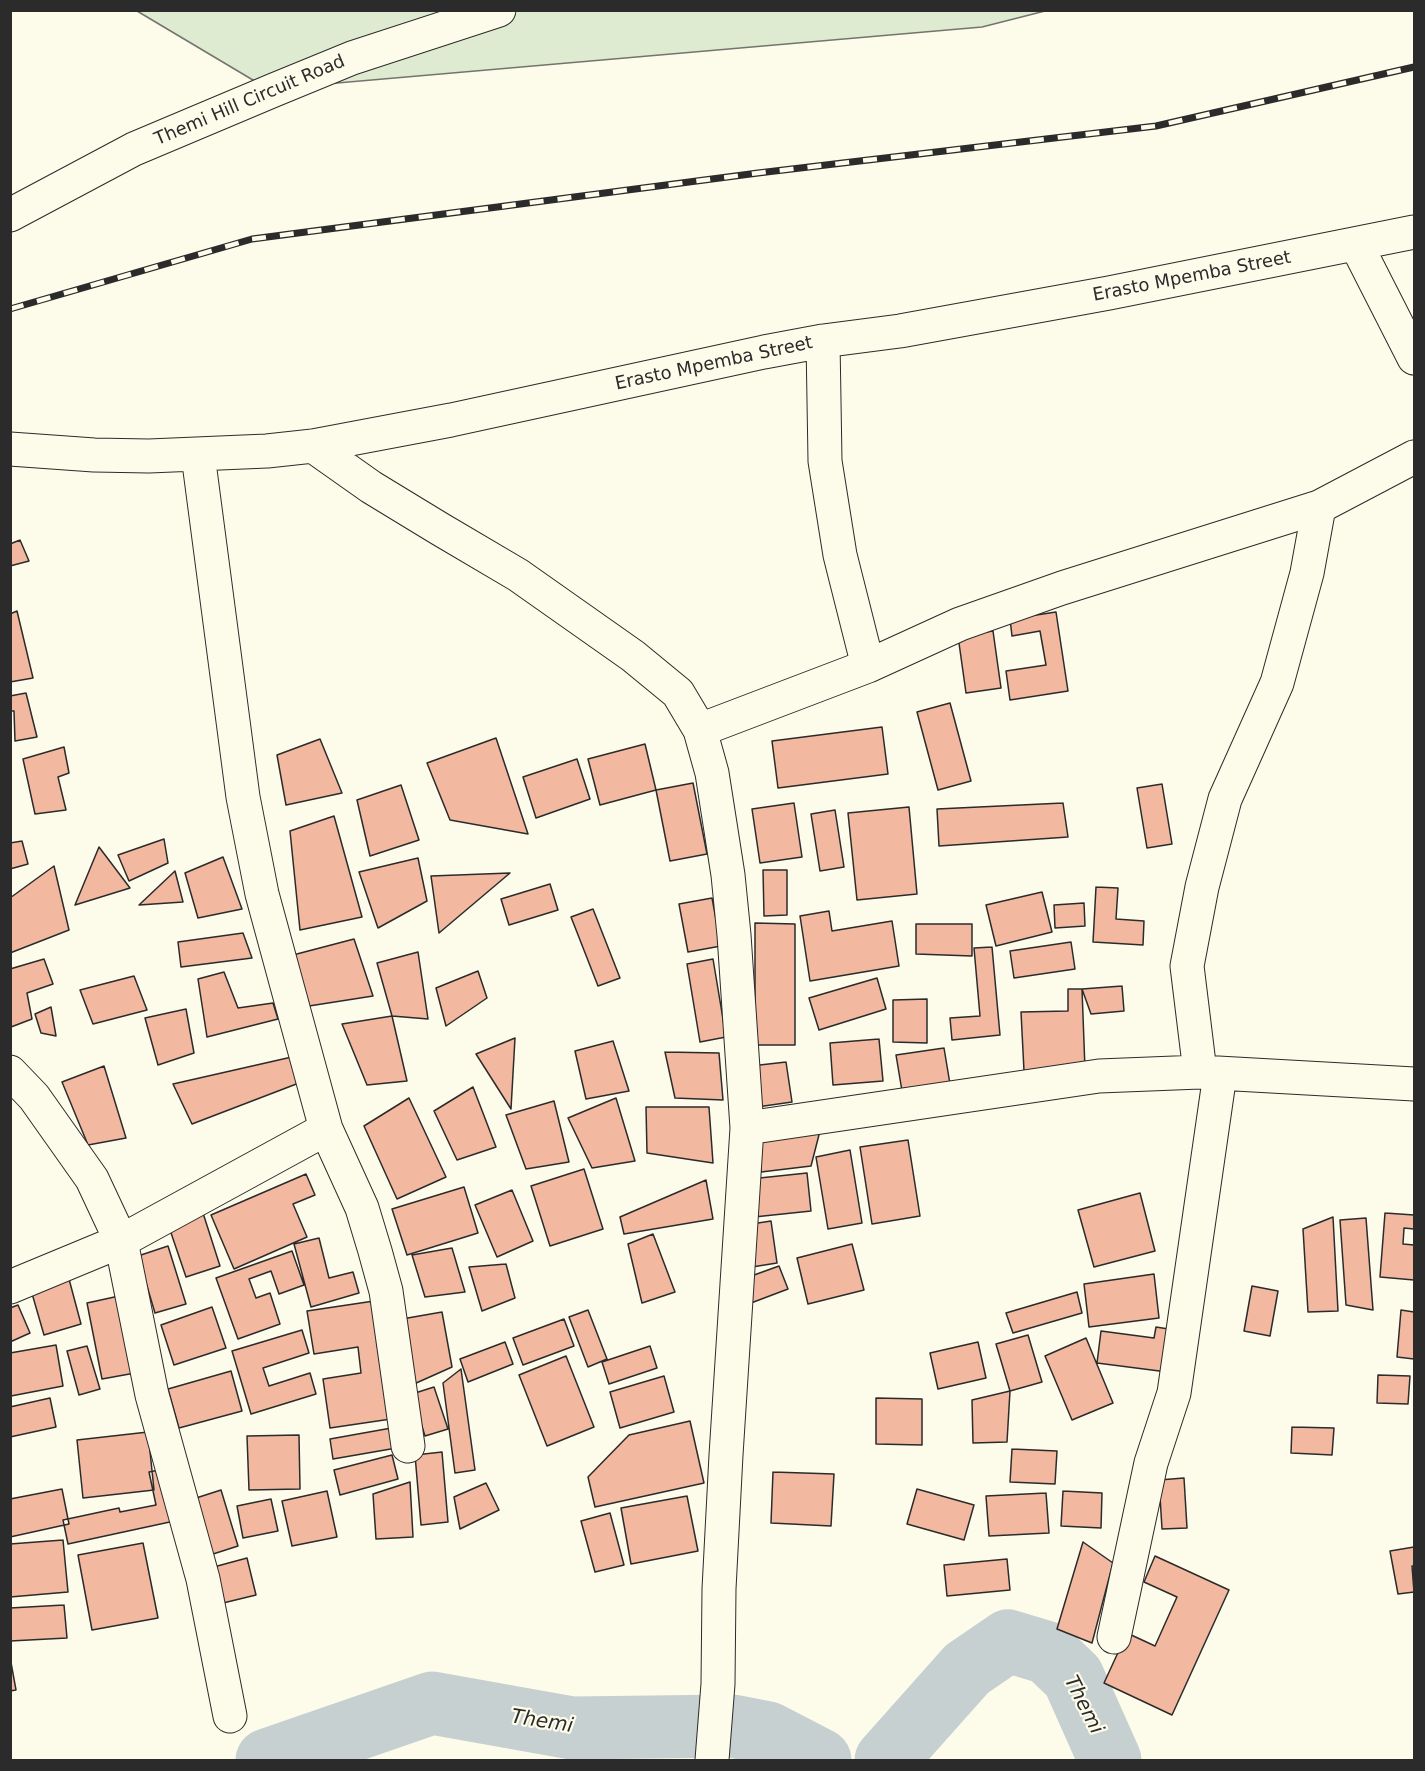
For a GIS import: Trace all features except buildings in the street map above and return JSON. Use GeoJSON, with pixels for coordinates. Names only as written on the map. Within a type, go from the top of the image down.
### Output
{"type":"FeatureCollection","features":[{"type":"Feature","properties":{"kind":"street","name":"Themi Hill Circuit Road"},"geometry":{"type":"LineString","coordinates":[[10,214],[134,149],[274,90],[352,58],[499,10]]}},
{"type":"Feature","properties":{"kind":"street","name":"Erasto Mpemba Street"},"geometry":{"type":"LineString","coordinates":[[10,449],[94,455],[198,455],[314,446],[451,420],[823,341],[900,331],[1088,297],[1414,232]]}},
{"type":"Feature","properties":{"kind":"street"},"geometry":{"type":"LineString","coordinates":[[1356,244],[1414,358]]}},
{"type":"Feature","properties":{"kind":"street"},"geometry":{"type":"LineString","coordinates":[[823,341],[825,461],[840,555],[868,666]]}},
{"type":"Feature","properties":{"kind":"street"},"geometry":{"type":"LineString","coordinates":[[314,446],[440,530],[518,575],[633,656],[678,693],[700,730],[712,773],[728,875],[747,1128],[719,1589],[718,1684],[712,1761]]}},
{"type":"Feature","properties":{"kind":"street"},"geometry":{"type":"LineString","coordinates":[[198,455],[243,797],[262,894],[326,1129],[362,1208],[386,1291],[408,1446]]}},
{"type":"Feature","properties":{"kind":"street"},"geometry":{"type":"LineString","coordinates":[[700,730],[868,666],[970,620],[1062,588],[1319,507],[1414,457]]}},
{"type":"Feature","properties":{"kind":"street"},"geometry":{"type":"LineString","coordinates":[[1114,1637],[1151,1462],[1174,1393],[1210,1073],[1187,966],[1202,887],[1225,799],[1277,683],[1306,573],[1319,507]]}},
{"type":"Feature","properties":{"kind":"street"},"geometry":{"type":"LineString","coordinates":[[10,1072],[34,1098],[92,1179],[121,1241],[152,1395],[203,1579],[230,1716]]}},
{"type":"Feature","properties":{"kind":"street"},"geometry":{"type":"LineString","coordinates":[[747,1128],[1099,1076],[1210,1073],[1414,1084]]}},
{"type":"Feature","properties":{"kind":"street"},"geometry":{"type":"LineString","coordinates":[[10,1287],[121,1241],[326,1129]]}},
{"type":"Feature","properties":{"kind":"green space"},"geometry":{"type":"Polygon","coordinates":[[[137,11],[1045,11],[982,27],[268,89],[137,11]]]}},
{"type":"Feature","properties":{"kind":"waterway","name":"Themi"},"geometry":{"type":"LineString","coordinates":[[886,1760],[967,1669],[1008,1641],[1048,1653],[1073,1677],[1110,1760]]}},
{"type":"Feature","properties":{"kind":"waterway","name":"Themi"},"geometry":{"type":"LineString","coordinates":[[267,1760],[432,1703],[572,1728],[732,1726],[768,1733],[820,1760]]}},
{"type":"Feature","properties":{"kind":"railway"},"geometry":{"type":"LineString","coordinates":[[10,309],[252,239],[758,173],[1156,126],[1414,67]]}}]}
